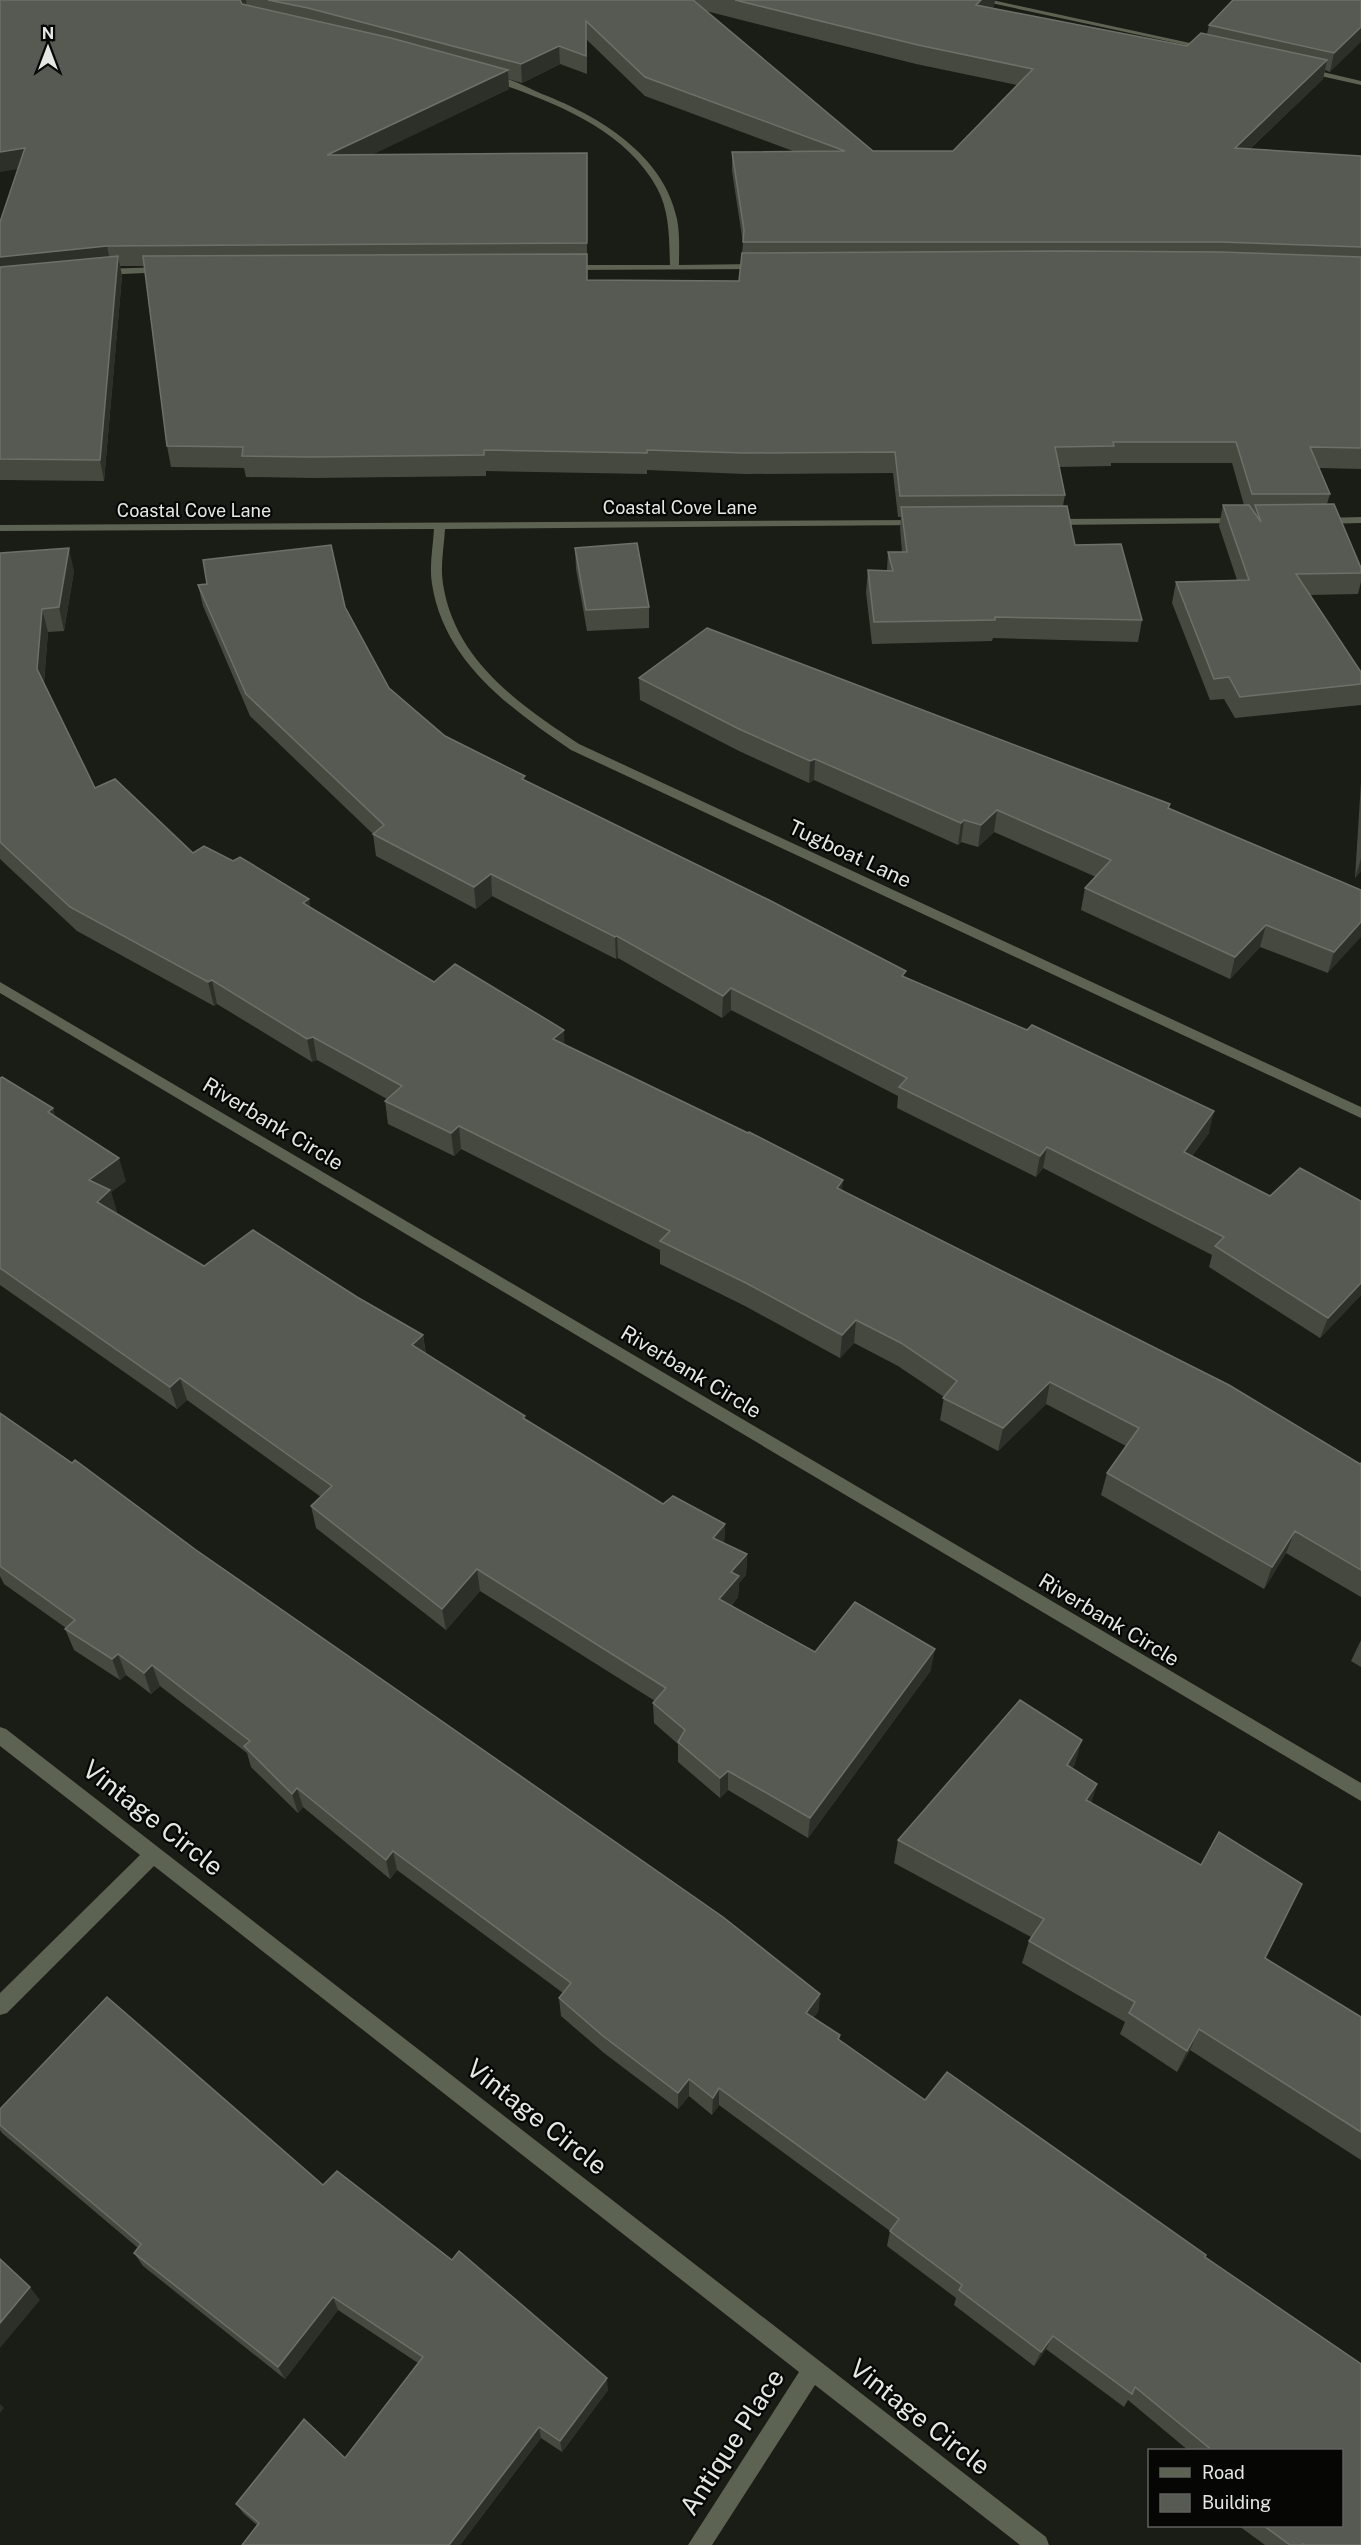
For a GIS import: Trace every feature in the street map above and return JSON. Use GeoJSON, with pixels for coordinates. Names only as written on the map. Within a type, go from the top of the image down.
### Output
{"type":"FeatureCollection","features":[{"type":"Feature","properties":{"kind":"street"},"geometry":{"type":"LineString","coordinates":[[981,0],[1217,50]]}},
{"type":"Feature","properties":{"kind":"street"},"geometry":{"type":"LineString","coordinates":[[1299,68],[1361,83]]}},
{"type":"Feature","properties":{"kind":"street"},"geometry":{"type":"LineString","coordinates":[[478,74],[534,92],[577,112],[613,134],[643,161],[661,188],[672,216],[675,268]]}},
{"type":"Feature","properties":{"kind":"street"},"geometry":{"type":"LineString","coordinates":[[555,268],[770,267]]}},
{"type":"Feature","properties":{"kind":"street"},"geometry":{"type":"LineString","coordinates":[[88,273],[171,270]]}},
{"type":"Feature","properties":{"kind":"street"},"geometry":{"type":"LineString","coordinates":[[1313,521],[1361,520]]}},
{"type":"Feature","properties":{"kind":"street"},"geometry":{"type":"LineString","coordinates":[[1038,522],[1253,521]]}},
{"type":"Feature","properties":{"kind":"street","name":"Coastal Cove Lane"},"geometry":{"type":"LineString","coordinates":[[0,528],[930,523]]}},
{"type":"Feature","properties":{"kind":"street","name":"Tugboat Lane"},"geometry":{"type":"LineString","coordinates":[[440,526],[438,586],[451,627],[477,667],[516,707],[575,747],[1361,1113]]}},
{"type":"Feature","properties":{"kind":"street","name":"Riverbank Circle"},"geometry":{"type":"LineString","coordinates":[[0,987],[1361,1793]]}},
{"type":"Feature","properties":{"kind":"street","name":"Vintage Circle"},"geometry":{"type":"LineString","coordinates":[[0,1735],[1038,2545]]}},
{"type":"Feature","properties":{"kind":"street"},"geometry":{"type":"LineString","coordinates":[[0,2006],[153,1854]]}},
{"type":"Feature","properties":{"kind":"street","name":"Antique Place"},"geometry":{"type":"LineString","coordinates":[[699,2545],[813,2369]]}},
{"type":"Feature","properties":{"kind":"building"},"geometry":{"type":"Polygon","coordinates":[[[0,0],[240,0],[242,4],[391,38],[508,70],[327,155],[587,153],[587,243],[107,246],[0,257],[0,222],[25,148],[0,152],[0,0]]]}},
{"type":"Feature","properties":{"kind":"building"},"geometry":{"type":"Polygon","coordinates":[[[268,0],[693,0],[873,151],[953,151],[1033,69],[918,45],[735,0],[981,0],[976,5],[1187,46],[1201,33],[1327,60],[1235,148],[1361,156],[1361,247],[1220,242],[743,242],[744,230],[732,152],[845,151],[645,77],[586,21],[586,56],[559,46],[521,64],[308,8],[268,0]]]}},
{"type":"Feature","properties":{"kind":"building"},"geometry":{"type":"Polygon","coordinates":[[[1233,0],[1361,0],[1361,27],[1334,53],[1209,25],[1233,0]]]}},
{"type":"Feature","properties":{"kind":"building"},"geometry":{"type":"Polygon","coordinates":[[[1220,252],[1361,257],[1361,448],[1310,447],[1330,494],[1252,494],[1236,442],[1113,442],[1114,446],[1055,447],[1065,495],[900,496],[895,452],[745,453],[647,450],[647,453],[484,450],[484,455],[311,457],[242,456],[243,447],[167,446],[143,256],[587,254],[587,280],[739,281],[742,253],[1220,252]]]}},
{"type":"Feature","properties":{"kind":"building"},"geometry":{"type":"Polygon","coordinates":[[[118,256],[100,460],[0,459],[0,267],[118,256]]]}},
{"type":"Feature","properties":{"kind":"building"},"geometry":{"type":"Polygon","coordinates":[[[1334,504],[1361,568],[1361,573],[1296,574],[1361,672],[1361,684],[1240,697],[1229,677],[1214,679],[1176,582],[1249,580],[1223,505],[1249,505],[1261,522],[1255,505],[1334,504]]]}},
{"type":"Feature","properties":{"kind":"building"},"geometry":{"type":"Polygon","coordinates":[[[1067,506],[1075,545],[1121,544],[1142,620],[995,617],[995,620],[874,622],[868,570],[893,571],[888,552],[907,552],[901,507],[1067,506]]]}},
{"type":"Feature","properties":{"kind":"building"},"geometry":{"type":"Polygon","coordinates":[[[637,543],[649,607],[586,610],[575,548],[637,543]]]}},
{"type":"Feature","properties":{"kind":"building"},"geometry":{"type":"Polygon","coordinates":[[[331,545],[345,607],[389,688],[445,736],[525,776],[522,779],[769,900],[906,971],[902,976],[1027,1030],[1032,1025],[1214,1111],[1184,1152],[1270,1196],[1300,1168],[1361,1201],[1361,1283],[1328,1318],[1215,1246],[1224,1237],[1047,1147],[1040,1156],[899,1087],[907,1078],[731,988],[723,996],[617,936],[491,874],[474,887],[373,834],[384,825],[246,694],[198,585],[207,584],[203,560],[331,545]]]}},
{"type":"Feature","properties":{"kind":"building"},"geometry":{"type":"Polygon","coordinates":[[[69,548],[59,607],[42,609],[37,669],[95,788],[115,779],[193,853],[204,846],[233,861],[240,857],[309,899],[303,903],[434,982],[455,964],[564,1030],[553,1039],[749,1132],[843,1180],[837,1188],[1229,1385],[1361,1463],[1361,1570],[1295,1531],[1272,1567],[1107,1473],[1139,1428],[1050,1382],[1003,1428],[943,1398],[957,1381],[901,1343],[856,1320],[842,1335],[746,1283],[660,1241],[670,1231],[459,1126],[451,1133],[385,1101],[402,1086],[313,1037],[307,1039],[212,980],[208,982],[70,907],[0,842],[0,553],[69,548]]]}},
{"type":"Feature","properties":{"kind":"building"},"geometry":{"type":"Polygon","coordinates":[[[707,628],[1170,804],[1168,808],[1361,890],[1361,922],[1334,952],[1266,925],[1235,957],[1085,888],[1111,860],[997,810],[981,825],[964,820],[961,823],[815,759],[810,761],[739,729],[639,678],[707,628]]]}},
{"type":"Feature","properties":{"kind":"building"},"geometry":{"type":"Polygon","coordinates":[[[2,1077],[53,1108],[48,1112],[119,1158],[89,1180],[110,1190],[97,1202],[204,1266],[253,1230],[357,1297],[423,1335],[412,1345],[525,1416],[523,1418],[663,1504],[673,1496],[725,1524],[713,1538],[747,1554],[731,1572],[739,1576],[719,1599],[815,1652],[855,1602],[935,1649],[810,1818],[728,1771],[720,1778],[678,1742],[685,1730],[653,1703],[666,1688],[477,1569],[442,1609],[311,1506],[332,1486],[180,1378],[170,1387],[0,1268],[0,1078],[2,1077]]]}},
{"type":"Feature","properties":{"kind":"building"},"geometry":{"type":"Polygon","coordinates":[[[0,1413],[72,1463],[75,1460],[196,1550],[723,1917],[820,1994],[806,2013],[840,2035],[838,2039],[925,2100],[947,2072],[1206,2255],[1205,2257],[1361,2364],[1361,2545],[1290,2545],[1265,2527],[1343,2527],[1343,2449],[1211,2449],[1135,2387],[1132,2394],[1053,2336],[1041,2352],[959,2290],[962,2285],[890,2231],[899,2219],[719,2088],[713,2098],[689,2079],[678,2093],[603,2036],[559,1998],[571,1983],[393,1851],[386,1860],[297,1788],[292,1794],[244,1746],[250,1741],[152,1665],[144,1673],[118,1654],[112,1659],[65,1629],[75,1620],[0,1566],[0,1413]]]}},
{"type":"Feature","properties":{"kind":"building"},"geometry":{"type":"Polygon","coordinates":[[[1020,1700],[1082,1740],[1067,1765],[1097,1784],[1086,1800],[1201,1865],[1219,1832],[1302,1884],[1265,1958],[1361,2017],[1361,2132],[1199,2029],[1187,2051],[1129,2013],[1135,2002],[1029,1941],[1044,1919],[898,1840],[1020,1700]]]}},
{"type":"Feature","properties":{"kind":"building"},"geometry":{"type":"Polygon","coordinates":[[[107,1997],[323,2185],[337,2171],[452,2260],[459,2251],[607,2378],[560,2441],[539,2427],[449,2545],[242,2545],[259,2523],[236,2504],[304,2419],[345,2458],[423,2357],[333,2297],[278,2367],[134,2253],[141,2244],[0,2125],[0,2109],[107,1997]]]}},
{"type":"Feature","properties":{"kind":"building"},"geometry":{"type":"Polygon","coordinates":[[[0,2259],[30,2287],[0,2323],[0,2259]]]}}]}
